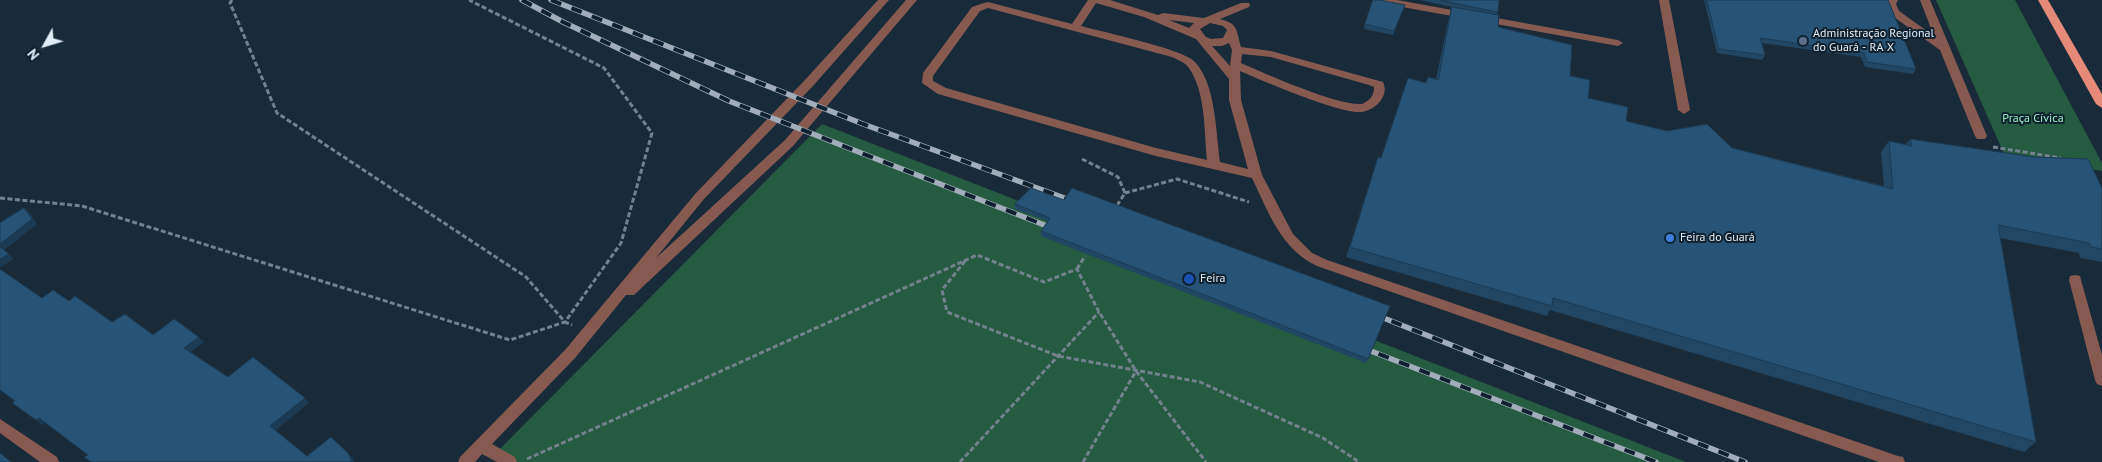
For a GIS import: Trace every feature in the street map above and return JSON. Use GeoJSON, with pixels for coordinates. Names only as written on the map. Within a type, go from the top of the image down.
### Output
{"type":"FeatureCollection","features":[{"type":"Feature","properties":{"kind":"main road"},"geometry":{"type":"LineString","coordinates":[[2043,0],[2102,104]]}},
{"type":"Feature","properties":{"kind":"street"},"geometry":{"type":"LineString","coordinates":[[465,462],[570,354],[700,196],[808,84],[884,0]]}},
{"type":"Feature","properties":{"kind":"street"},"geometry":{"type":"LineString","coordinates":[[602,316],[789,143],[912,0]]}},
{"type":"Feature","properties":{"kind":"street"},"geometry":{"type":"LineString","coordinates":[[1074,28],[1093,0]]}},
{"type":"Feature","properties":{"kind":"street"},"geometry":{"type":"LineString","coordinates":[[1099,0],[1148,15],[1199,37],[1219,43],[1228,40],[1246,3]]}},
{"type":"Feature","properties":{"kind":"street"},"geometry":{"type":"LineString","coordinates":[[1380,0],[1618,43]]}},
{"type":"Feature","properties":{"kind":"street"},"geometry":{"type":"LineString","coordinates":[[1664,0],[1684,110]]}},
{"type":"Feature","properties":{"kind":"street"},"geometry":{"type":"LineString","coordinates":[[1893,0],[1891,4],[1895,13],[1946,49]]}},
{"type":"Feature","properties":{"kind":"street"},"geometry":{"type":"LineString","coordinates":[[1925,0],[1984,141]]}},
{"type":"Feature","properties":{"kind":"street"},"geometry":{"type":"LineString","coordinates":[[1234,78],[1199,37],[1194,28],[1246,3]]}},
{"type":"Feature","properties":{"kind":"street"},"geometry":{"type":"LineString","coordinates":[[1214,165],[1202,84],[1188,62],[1176,55],[996,6],[982,6],[976,10],[928,76],[928,83],[942,91],[1119,142],[1214,165],[1256,175]]}},
{"type":"Feature","properties":{"kind":"street"},"geometry":{"type":"LineString","coordinates":[[1148,15],[1227,24],[1232,32],[1237,50],[1234,78],[1235,100],[1256,175],[1288,237],[1307,256],[1322,263],[1898,462]]}},
{"type":"Feature","properties":{"kind":"street"},"geometry":{"type":"LineString","coordinates":[[1236,65],[1270,81],[1347,106],[1367,107],[1374,102],[1380,90],[1379,85],[1373,82],[1271,54],[1237,50]]}},
{"type":"Feature","properties":{"kind":"street"},"geometry":{"type":"LineString","coordinates":[[2075,280],[2102,380]]}},
{"type":"Feature","properties":{"kind":"street"},"geometry":{"type":"LineString","coordinates":[[0,424],[52,462]]}},
{"type":"Feature","properties":{"kind":"street"},"geometry":{"type":"LineString","coordinates":[[481,446],[510,462]]}},
{"type":"Feature","properties":{"kind":"path"},"geometry":{"type":"LineString","coordinates":[[232,0],[230,3],[277,113],[526,277],[565,322]]}},
{"type":"Feature","properties":{"kind":"path"},"geometry":{"type":"LineString","coordinates":[[0,198],[82,206],[510,340],[565,322],[621,242],[652,133],[604,68],[469,0]]}},
{"type":"Feature","properties":{"kind":"path"},"geometry":{"type":"LineString","coordinates":[[1984,141],[2066,159]]}},
{"type":"Feature","properties":{"kind":"path"},"geometry":{"type":"LineString","coordinates":[[1082,159],[1118,177],[1125,192]]}},
{"type":"Feature","properties":{"kind":"path"},"geometry":{"type":"LineString","coordinates":[[1114,210],[1125,192],[1177,179],[1272,209]]}},
{"type":"Feature","properties":{"kind":"path"},"geometry":{"type":"LineString","coordinates":[[520,462],[977,255],[1044,282],[1077,269],[1085,256]]}},
{"type":"Feature","properties":{"kind":"path"},"geometry":{"type":"LineString","coordinates":[[966,260],[942,290],[947,312],[1058,356],[1200,382],[1323,438],[1359,462]]}},
{"type":"Feature","properties":{"kind":"path"},"geometry":{"type":"LineString","coordinates":[[1077,269],[1099,312],[1136,371],[1206,462]]}},
{"type":"Feature","properties":{"kind":"path"},"geometry":{"type":"LineString","coordinates":[[960,462],[1099,312]]}},
{"type":"Feature","properties":{"kind":"path"},"geometry":{"type":"LineString","coordinates":[[1084,462],[1136,371]]}},
{"type":"Feature","properties":{"kind":"green space","name":"Praça Cívica"},"geometry":{"type":"Polygon","coordinates":[[[1936,0],[2015,0],[2102,163],[2102,171],[2005,156],[1936,0]]]}},
{"type":"Feature","properties":{"kind":"green space"},"geometry":{"type":"Polygon","coordinates":[[[822,124],[1686,462],[498,462],[491,458],[822,124]]]}},
{"type":"Feature","properties":{"kind":"building"},"geometry":{"type":"Polygon","coordinates":[[[1373,0],[1405,5],[1394,31],[1365,24],[1373,0]]]}},
{"type":"Feature","properties":{"kind":"building"},"geometry":{"type":"Polygon","coordinates":[[[1441,0],[1499,0],[1498,12],[1441,0]]]}},
{"type":"Feature","properties":{"kind":"building"},"geometry":{"type":"Polygon","coordinates":[[[1707,0],[1888,0],[1916,69],[1867,62],[1864,53],[1760,38],[1765,55],[1719,49],[1707,0]]]}},
{"type":"Feature","properties":{"kind":"building","name":"Feira do Guará"},"geometry":{"type":"Polygon","coordinates":[[[1452,7],[1499,15],[1498,27],[1572,45],[1570,76],[1590,80],[1588,98],[1628,107],[1626,121],[1667,131],[1707,124],[1732,148],[1893,189],[1889,141],[1912,146],[1910,139],[2034,157],[2088,159],[2102,188],[2102,249],[2091,247],[2089,243],[1998,225],[2036,442],[1553,298],[1552,306],[1350,247],[1378,157],[1381,158],[1408,78],[1426,83],[1428,77],[1438,80],[1452,7]]]}},
{"type":"Feature","properties":{"kind":"building"},"geometry":{"type":"Polygon","coordinates":[[[1031,188],[1064,200],[1072,188],[1390,306],[1368,359],[1041,231],[1050,218],[1015,204],[1031,188]]]}},
{"type":"Feature","properties":{"kind":"building"},"geometry":{"type":"Polygon","coordinates":[[[24,208],[32,219],[0,244],[0,223],[24,208]]]}},
{"type":"Feature","properties":{"kind":"building"},"geometry":{"type":"Polygon","coordinates":[[[0,247],[9,254],[0,259],[0,247]]]}},
{"type":"Feature","properties":{"kind":"building"},"geometry":{"type":"Polygon","coordinates":[[[0,269],[42,298],[53,290],[69,301],[75,296],[112,322],[125,314],[153,335],[174,319],[199,337],[184,348],[228,377],[253,357],[305,398],[270,426],[307,456],[331,437],[348,453],[352,462],[91,462],[84,457],[88,455],[39,418],[36,420],[12,403],[15,401],[0,390],[0,269]]]}},
{"type":"Feature","properties":{"kind":"building"},"geometry":{"type":"Polygon","coordinates":[[[0,453],[11,462],[0,462],[0,453]]]}},
{"type":"Feature","properties":{"kind":"railway"},"geometry":{"type":"LineString","coordinates":[[522,0],[563,22],[729,101],[1057,230]]}},
{"type":"Feature","properties":{"kind":"railway"},"geometry":{"type":"LineString","coordinates":[[551,0],[863,124],[1078,203]]}},
{"type":"Feature","properties":{"kind":"railway"},"geometry":{"type":"LineString","coordinates":[[1371,313],[1745,462]]}},
{"type":"Feature","properties":{"kind":"railway"},"geometry":{"type":"LineString","coordinates":[[1358,346],[1656,462]]}},
{"type":"Feature","properties":{"kind":"place","name":"Administração Regional do Guará - RA X"},"geometry":{"type":"Point","coordinates":[1803,41]}},
{"type":"Feature","properties":{"kind":"place","name":"Feira do Guará"},"geometry":{"type":"Point","coordinates":[1670,238]}},
{"type":"Feature","properties":{"kind":"place","name":"Feira"},"geometry":{"type":"Point","coordinates":[1189,279]}}]}
